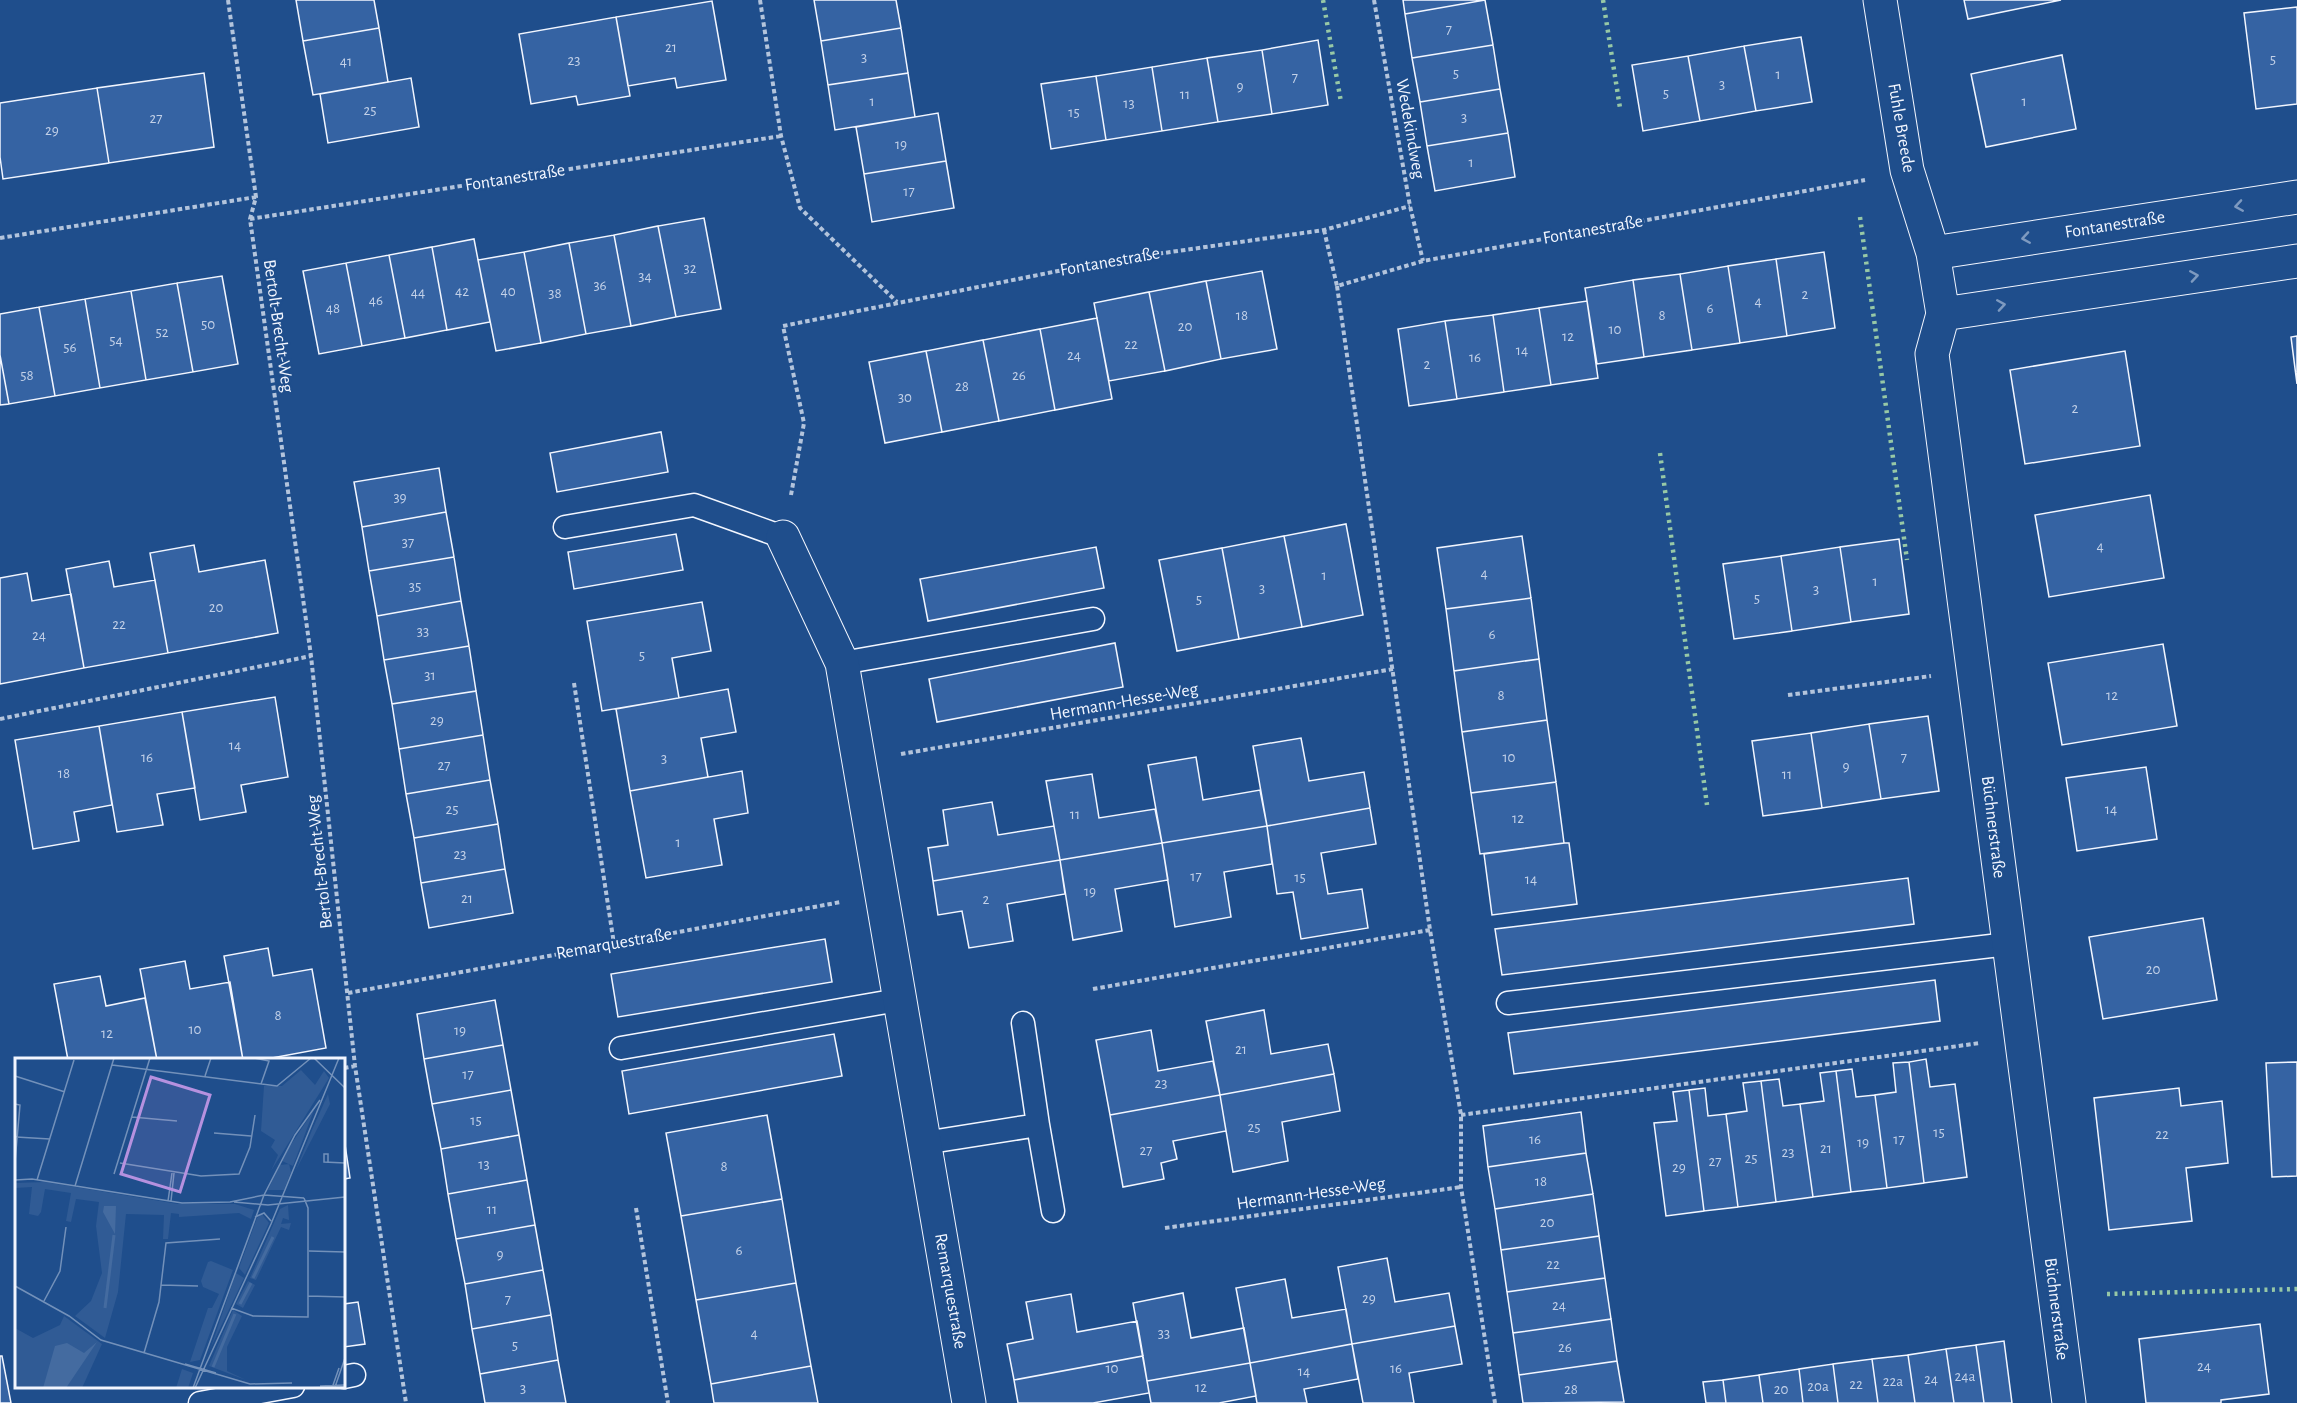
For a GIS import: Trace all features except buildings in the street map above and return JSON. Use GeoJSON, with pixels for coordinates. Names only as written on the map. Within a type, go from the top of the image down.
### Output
{"type":"FeatureCollection","features":[{"type":"Feature","properties":{"kind":"street","name":"Fuhle Breede"},"geometry":{"type":"LineString","coordinates":[[1880,0],[1907,170],[1933,253]]}},
{"type":"Feature","properties":{"kind":"street","name":"Fontanestraße"},"geometry":{"type":"LineString","coordinates":[[1933,253],[2297,197]]}},
{"type":"Feature","properties":{"kind":"street","name":"Büchnerstraße"},"geometry":{"type":"LineString","coordinates":[[1933,253],[1944,314],[1932,354],[2069,1403]]}},
{"type":"Feature","properties":{"kind":"street"},"geometry":{"type":"LineString","coordinates":[[1944,314],[2297,261]]}},
{"type":"Feature","properties":{"kind":"street","name":"Remarquestraße"},"geometry":{"type":"LineString","coordinates":[[783,537],[842,663],[898,1000],[969,1403]]}},
{"type":"Feature","properties":{"kind":"lane"},"geometry":{"type":"LineString","coordinates":[[565,527],[694,505],[783,537]]}},
{"type":"Feature","properties":{"kind":"lane"},"geometry":{"type":"LineString","coordinates":[[842,663],[1093,619]]}},
{"type":"Feature","properties":{"kind":"lane"},"geometry":{"type":"LineString","coordinates":[[1508,1003],[2008,944]]}},
{"type":"Feature","properties":{"kind":"lane"},"geometry":{"type":"LineString","coordinates":[[621,1048],[898,1000]]}},
{"type":"Feature","properties":{"kind":"lane"},"geometry":{"type":"LineString","coordinates":[[1023,1023],[1053,1210]]}},
{"type":"Feature","properties":{"kind":"lane"},"geometry":{"type":"LineString","coordinates":[[924,1143],[1038,1125]]}},
{"type":"Feature","properties":{"kind":"lane"},"geometry":{"type":"LineString","coordinates":[[200,1403],[282,1388]]}},
{"type":"Feature","properties":{"kind":"path","name":"Bertolt-Brecht-Weg"},"geometry":{"type":"LineString","coordinates":[[228,0],[256,197],[250,219],[311,656],[355,1066],[406,1403]]}},
{"type":"Feature","properties":{"kind":"path"},"geometry":{"type":"LineString","coordinates":[[760,0],[781,136],[800,208],[897,302]]}},
{"type":"Feature","properties":{"kind":"path","name":"Wedekindweg"},"geometry":{"type":"LineString","coordinates":[[1374,0],[1410,206],[1423,261]]}},
{"type":"Feature","properties":{"kind":"path","name":"Fontanestraße"},"geometry":{"type":"LineString","coordinates":[[250,219],[781,136]]}},
{"type":"Feature","properties":{"kind":"path","name":"Fontanestraße"},"geometry":{"type":"LineString","coordinates":[[1337,286],[1423,261],[1907,170]]}},
{"type":"Feature","properties":{"kind":"path"},"geometry":{"type":"LineString","coordinates":[[0,238],[256,197]]}},
{"type":"Feature","properties":{"kind":"path","name":"Fontanestraße"},"geometry":{"type":"LineString","coordinates":[[783,537],[804,423],[783,326],[1108,261],[1324,230],[1410,206]]}},
{"type":"Feature","properties":{"kind":"path"},"geometry":{"type":"LineString","coordinates":[[1324,230],[1337,286],[1431,930],[1461,1115],[1461,1187],[1495,1403]]}},
{"type":"Feature","properties":{"kind":"path"},"geometry":{"type":"LineString","coordinates":[[0,719],[311,656]]}},
{"type":"Feature","properties":{"kind":"path","name":"Hermann-Hesse-Weg"},"geometry":{"type":"LineString","coordinates":[[858,761],[1394,669]]}},
{"type":"Feature","properties":{"kind":"path"},"geometry":{"type":"LineString","coordinates":[[1788,695],[1974,671]]}},
{"type":"Feature","properties":{"kind":"path"},"geometry":{"type":"LineString","coordinates":[[574,683],[615,944]]}},
{"type":"Feature","properties":{"kind":"path","name":"Remarquestraße"},"geometry":{"type":"LineString","coordinates":[[348,993],[880,895]]}},
{"type":"Feature","properties":{"kind":"path"},"geometry":{"type":"LineString","coordinates":[[1093,989],[1431,930]]}},
{"type":"Feature","properties":{"kind":"path"},"geometry":{"type":"LineString","coordinates":[[1461,1115],[2021,1037]]}},
{"type":"Feature","properties":{"kind":"path"},"geometry":{"type":"LineString","coordinates":[[345,1068],[355,1066]]}},
{"type":"Feature","properties":{"kind":"path","name":"Hermann-Hesse-Weg"},"geometry":{"type":"LineString","coordinates":[[1165,1228],[1461,1187]]}},
{"type":"Feature","properties":{"kind":"path"},"geometry":{"type":"LineString","coordinates":[[636,1208],[668,1403]]}},
{"type":"Feature","properties":{"kind":"hedge"},"geometry":{"type":"LineString","coordinates":[[1323,0],[1341,102]]}},
{"type":"Feature","properties":{"kind":"hedge"},"geometry":{"type":"LineString","coordinates":[[1603,0],[1620,108]]}},
{"type":"Feature","properties":{"kind":"hedge"},"geometry":{"type":"LineString","coordinates":[[1860,217],[1907,560]]}},
{"type":"Feature","properties":{"kind":"hedge"},"geometry":{"type":"LineString","coordinates":[[1660,453],[1707,805]]}},
{"type":"Feature","properties":{"kind":"hedge"},"geometry":{"type":"LineString","coordinates":[[2107,1294],[2297,1289]]}}]}
